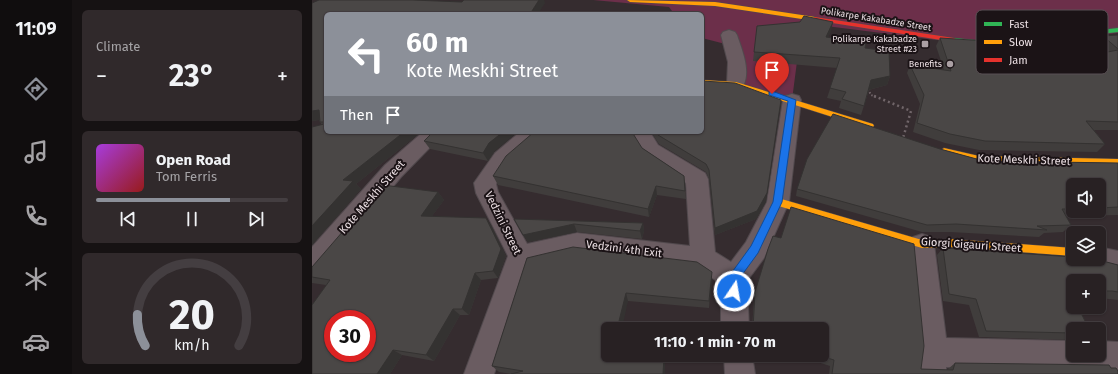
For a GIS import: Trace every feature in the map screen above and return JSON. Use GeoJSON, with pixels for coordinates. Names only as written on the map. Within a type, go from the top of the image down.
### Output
{"type":"FeatureCollection","features":[{"type":"Feature","properties":{"kind":"street","name":"Polikarpe Kakabadze Street"},"geometry":{"type":"LineString","coordinates":[[630,0],[715,4],[976,43]]}},
{"type":"Feature","properties":{"kind":"street","name":"Polikarpe Kakabadze Street"},"geometry":{"type":"LineString","coordinates":[[1108,31],[1118,30]]}},
{"type":"Feature","properties":{"kind":"street"},"geometry":{"type":"LineString","coordinates":[[729,35],[737,62],[736,84]]}},
{"type":"Feature","properties":{"kind":"street"},"geometry":{"type":"LineString","coordinates":[[704,82],[736,84],[792,100],[903,138]]}},
{"type":"Feature","properties":{"kind":"street"},"geometry":{"type":"LineString","coordinates":[[736,322],[734,278],[755,250],[778,202],[792,100]]}},
{"type":"Feature","properties":{"kind":"street","name":"Kote Meskhi Street"},"geometry":{"type":"LineString","coordinates":[[312,265],[393,171],[433,134]]}},
{"type":"Feature","properties":{"kind":"street","name":"Vedzini Street"},"geometry":{"type":"LineString","coordinates":[[479,374],[521,256],[487,193],[485,183],[502,158],[530,134]]}},
{"type":"Feature","properties":{"kind":"street"},"geometry":{"type":"LineString","coordinates":[[641,134],[651,150],[697,179],[703,258],[734,278]]}},
{"type":"Feature","properties":{"kind":"street","name":"Kote Meskhi Street"},"geometry":{"type":"LineString","coordinates":[[932,148],[979,159],[1118,162]]}},
{"type":"Feature","properties":{"kind":"street","name":"Giorgi Gigauri Street"},"geometry":{"type":"LineString","coordinates":[[778,202],[922,244],[950,243],[1066,251]]}},
{"type":"Feature","properties":{"kind":"street","name":"Vedzini 4th Exit"},"geometry":{"type":"LineString","coordinates":[[521,256],[577,243],[703,258]]}},
{"type":"Feature","properties":{"kind":"street"},"geometry":{"type":"LineString","coordinates":[[922,244],[932,363],[1066,355]]}},
{"type":"Feature","properties":{"kind":"street"},"geometry":{"type":"LineString","coordinates":[[1106,259],[1118,262]]}},
{"type":"Feature","properties":{"kind":"street"},"geometry":{"type":"LineString","coordinates":[[1106,356],[1118,356]]}},
{"type":"Feature","properties":{"kind":"street"},"geometry":{"type":"LineString","coordinates":[[739,362],[740,374]]}},
{"type":"Feature","properties":{"kind":"path"},"geometry":{"type":"LineString","coordinates":[[865,84],[871,95],[911,111],[903,138]]}},
{"type":"Feature","properties":{"kind":"shaded area"},"geometry":{"type":"Polygon","coordinates":[[[593,0],[1118,0],[1118,33],[1108,34],[1108,10],[976,10],[976,45],[802,23],[792,100],[736,84],[733,46],[704,39],[704,12],[671,12],[669,7],[593,0]]]}},
{"type":"Feature","properties":{"kind":"building"},"geometry":{"type":"Polygon","coordinates":[[[319,0],[413,0],[462,2],[464,0],[539,0],[531,12],[324,12],[324,122],[320,122],[319,110],[312,111],[312,3],[319,0]]]}},
{"type":"Feature","properties":{"kind":"building"},"geometry":{"type":"Polygon","coordinates":[[[804,16],[833,22],[826,37],[866,43],[865,48],[889,51],[890,76],[871,80],[864,106],[842,99],[846,92],[830,88],[840,58],[754,52],[757,26],[800,22],[804,16]]]}},
{"type":"Feature","properties":{"kind":"building"},"geometry":{"type":"Polygon","coordinates":[[[1118,35],[1118,49],[1108,40],[1108,36],[1118,35]]]}},
{"type":"Feature","properties":{"kind":"building"},"geometry":{"type":"Polygon","coordinates":[[[940,38],[976,40],[976,74],[1108,74],[1108,52],[1118,50],[1118,122],[1086,121],[1105,144],[985,141],[950,134],[917,123],[924,95],[910,65],[951,71],[940,38]]]}},
{"type":"Feature","properties":{"kind":"building"},"geometry":{"type":"Polygon","coordinates":[[[704,81],[735,83],[781,100],[767,193],[757,211],[715,228],[709,170],[706,164],[657,134],[704,134],[704,81]]]}},
{"type":"Feature","properties":{"kind":"building"},"geometry":{"type":"Polygon","coordinates":[[[833,114],[940,149],[984,161],[1118,163],[1118,207],[1106,208],[1106,178],[1066,178],[1066,209],[1062,209],[1071,225],[1037,226],[1047,230],[956,224],[927,225],[797,189],[807,159],[833,114]]]}},
{"type":"Feature","properties":{"kind":"building"},"geometry":{"type":"Polygon","coordinates":[[[324,124],[324,134],[401,134],[343,180],[353,181],[312,226],[312,127],[324,124]]]}},
{"type":"Feature","properties":{"kind":"building"},"geometry":{"type":"Polygon","coordinates":[[[431,134],[500,134],[489,143],[483,153],[424,141],[431,134]]]}},
{"type":"Feature","properties":{"kind":"building"},"geometry":{"type":"Polygon","coordinates":[[[532,134],[633,134],[642,148],[684,176],[685,191],[656,186],[648,209],[493,176],[506,156],[532,134]]]}},
{"type":"Feature","properties":{"kind":"building"},"geometry":{"type":"Polygon","coordinates":[[[383,185],[438,192],[421,216],[486,218],[501,249],[493,271],[475,273],[462,309],[453,309],[426,355],[393,350],[377,374],[312,374],[312,305],[330,280],[312,277],[312,267],[383,185]]]}},
{"type":"Feature","properties":{"kind":"building"},"geometry":{"type":"Polygon","coordinates":[[[791,207],[914,244],[924,346],[921,369],[953,370],[955,363],[1109,365],[1111,368],[1116,368],[1118,374],[832,374],[834,360],[829,358],[829,322],[753,322],[755,292],[768,249],[773,236],[781,238],[791,207]]]}},
{"type":"Feature","properties":{"kind":"building"},"geometry":{"type":"Polygon","coordinates":[[[514,219],[643,223],[640,231],[574,224],[523,235],[514,219]]]}},
{"type":"Feature","properties":{"kind":"building"},"geometry":{"type":"Polygon","coordinates":[[[573,247],[697,262],[712,272],[709,301],[626,293],[619,322],[601,322],[601,362],[664,362],[663,374],[511,374],[523,371],[492,366],[527,258],[573,247]]]}},
{"type":"Feature","properties":{"kind":"building"},"geometry":{"type":"Polygon","coordinates":[[[943,248],[1066,257],[1066,266],[1106,266],[1106,262],[1118,265],[1118,292],[1106,291],[1106,274],[1066,274],[1066,314],[1082,314],[1086,322],[1066,322],[1066,333],[986,331],[976,299],[949,294],[943,248]]]}},
{"type":"Feature","properties":{"kind":"traffic: fast"},"geometry":{"type":"LineString","coordinates":[[1108,31],[1118,30]]}},
{"type":"Feature","properties":{"kind":"traffic: fast"},"geometry":{"type":"LineString","coordinates":[[954,40],[976,42]]}},
{"type":"Feature","properties":{"kind":"traffic: slow"},"geometry":{"type":"LineString","coordinates":[[630,0],[715,4],[815,19]]}},
{"type":"Feature","properties":{"kind":"traffic: slow"},"geometry":{"type":"LineString","coordinates":[[704,82],[736,84],[870,126]]}},
{"type":"Feature","properties":{"kind":"traffic: slow"},"geometry":{"type":"LineString","coordinates":[[944,151],[979,159],[1118,162]]}},
{"type":"Feature","properties":{"kind":"traffic: slow"},"geometry":{"type":"LineString","coordinates":[[778,202],[922,244],[950,243],[1066,251]]}},
{"type":"Feature","properties":{"kind":"traffic: jam"},"geometry":{"type":"LineString","coordinates":[[815,19],[954,40]]}},
{"type":"Feature","properties":{"kind":"place","name":"Polikarpe Kakabadze Street #23"},"geometry":{"type":"Point","coordinates":[925,44]}},
{"type":"Feature","properties":{"kind":"place","name":"Benefits"},"geometry":{"type":"Point","coordinates":[950,64]}},
{"type":"Feature","properties":{"kind":"route"},"geometry":{"type":"LineString","coordinates":[[734,291],[734,278],[755,250],[778,202],[792,100],[772,94]]}}]}
